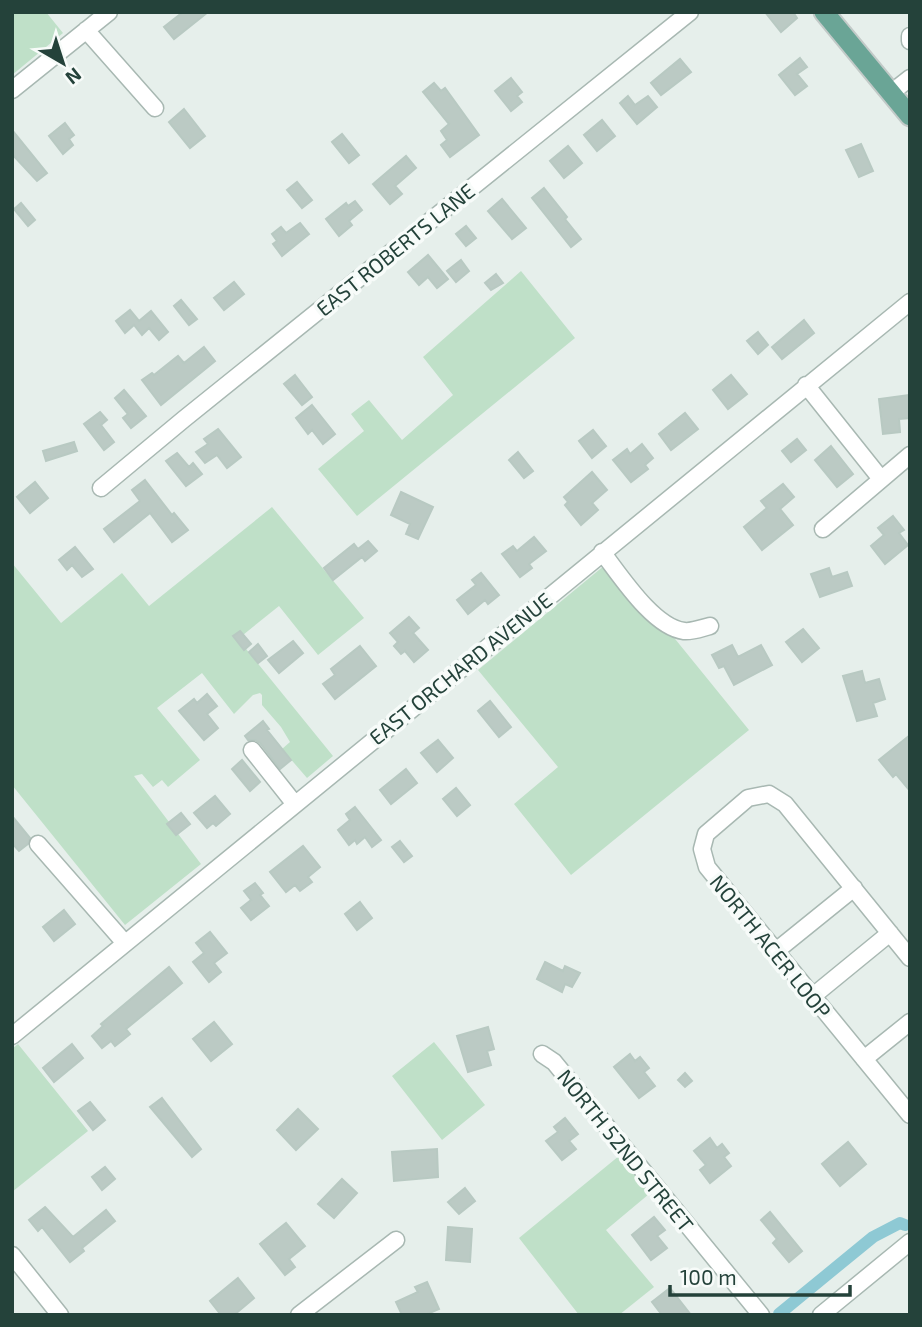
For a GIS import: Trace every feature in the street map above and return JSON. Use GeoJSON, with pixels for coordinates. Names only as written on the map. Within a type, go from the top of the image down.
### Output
{"type":"FeatureCollection","features":[{"type":"Feature","properties":{"kind":"main road"},"geometry":{"type":"LineString","coordinates":[[824,12],[910,116]]}},
{"type":"Feature","properties":{"kind":"street"},"geometry":{"type":"LineString","coordinates":[[12,90],[108,12]]}},
{"type":"Feature","properties":{"kind":"street","name":"EAST ROBERTS LANE"},"geometry":{"type":"LineString","coordinates":[[101,488],[690,12]]}},
{"type":"Feature","properties":{"kind":"street"},"geometry":{"type":"LineString","coordinates":[[86,30],[155,108]]}},
{"type":"Feature","properties":{"kind":"street"},"geometry":{"type":"LineString","coordinates":[[910,36],[910,41]]}},
{"type":"Feature","properties":{"kind":"street"},"geometry":{"type":"LineString","coordinates":[[891,93],[910,78]]}},
{"type":"Feature","properties":{"kind":"street","name":"EAST ORCHARD AVENUE"},"geometry":{"type":"LineString","coordinates":[[13,1035],[910,302]]}},
{"type":"Feature","properties":{"kind":"street"},"geometry":{"type":"LineString","coordinates":[[806,385],[881,479]]}},
{"type":"Feature","properties":{"kind":"street"},"geometry":{"type":"LineString","coordinates":[[823,529],[910,455]]}},
{"type":"Feature","properties":{"kind":"street"},"geometry":{"type":"LineString","coordinates":[[602,552],[641,601],[668,626],[686,632],[710,625]]}},
{"type":"Feature","properties":{"kind":"street"},"geometry":{"type":"LineString","coordinates":[[252,750],[294,803]]}},
{"type":"Feature","properties":{"kind":"street","name":"NORTH ACER LOOP"},"geometry":{"type":"LineString","coordinates":[[910,958],[785,804],[769,794],[748,798],[706,834],[702,849],[707,867],[910,1115]]}},
{"type":"Feature","properties":{"kind":"street"},"geometry":{"type":"LineString","coordinates":[[38,844],[124,943]]}},
{"type":"Feature","properties":{"kind":"street"},"geometry":{"type":"LineString","coordinates":[[776,951],[853,888]]}},
{"type":"Feature","properties":{"kind":"street"},"geometry":{"type":"LineString","coordinates":[[813,996],[890,933]]}},
{"type":"Feature","properties":{"kind":"street"},"geometry":{"type":"LineString","coordinates":[[864,1059],[910,1022]]}},
{"type":"Feature","properties":{"kind":"street","name":"NORTH 52ND STREET"},"geometry":{"type":"LineString","coordinates":[[542,1054],[554,1062],[761,1315]]}},
{"type":"Feature","properties":{"kind":"street"},"geometry":{"type":"LineString","coordinates":[[299,1315],[396,1240]]}},
{"type":"Feature","properties":{"kind":"street"},"geometry":{"type":"LineString","coordinates":[[821,1315],[910,1242]]}},
{"type":"Feature","properties":{"kind":"street"},"geometry":{"type":"LineString","coordinates":[[12,1255],[60,1315]]}},
{"type":"Feature","properties":{"kind":"green space"},"geometry":{"type":"Polygon","coordinates":[[[12,12],[46,12],[63,33],[12,75],[12,12]]]}},
{"type":"Feature","properties":{"kind":"green space"},"geometry":{"type":"Polygon","coordinates":[[[521,271],[575,338],[357,516],[318,469],[364,431],[351,414],[369,400],[402,440],[453,395],[423,357],[521,271]]]}},
{"type":"Feature","properties":{"kind":"green space"},"geometry":{"type":"Polygon","coordinates":[[[272,507],[364,618],[318,655],[279,606],[238,639],[333,756],[307,778],[282,749],[290,742],[262,705],[260,693],[253,695],[234,714],[202,673],[157,708],[200,760],[168,787],[162,780],[153,787],[142,774],[134,776],[201,864],[125,925],[12,785],[12,563],[61,623],[122,573],[149,606],[272,507]]]}},
{"type":"Feature","properties":{"kind":"green space"},"geometry":{"type":"Polygon","coordinates":[[[611,560],[749,730],[571,875],[514,804],[558,767],[478,670],[611,560]]]}},
{"type":"Feature","properties":{"kind":"green space"},"geometry":{"type":"Polygon","coordinates":[[[434,1042],[485,1105],[442,1140],[392,1076],[434,1042]]]}},
{"type":"Feature","properties":{"kind":"green space"},"geometry":{"type":"Polygon","coordinates":[[[18,1044],[88,1131],[12,1192],[12,1049],[18,1044]]]}},
{"type":"Feature","properties":{"kind":"green space"},"geometry":{"type":"Polygon","coordinates":[[[625,1151],[655,1189],[606,1230],[654,1287],[619,1315],[579,1315],[519,1238],[625,1151]]]}},
{"type":"Feature","properties":{"kind":"building"},"geometry":{"type":"Polygon","coordinates":[[[183,12],[208,12],[174,39],[164,27],[183,12]]]}},
{"type":"Feature","properties":{"kind":"building"},"geometry":{"type":"Polygon","coordinates":[[[765,12],[793,12],[797,18],[781,32],[765,12]]]}},
{"type":"Feature","properties":{"kind":"building"},"geometry":{"type":"Polygon","coordinates":[[[800,58],[807,67],[797,74],[807,86],[795,95],[779,75],[800,58]]]}},
{"type":"Feature","properties":{"kind":"building"},"geometry":{"type":"Polygon","coordinates":[[[680,59],[691,72],[661,95],[651,83],[680,59]]]}},
{"type":"Feature","properties":{"kind":"building"},"geometry":{"type":"Polygon","coordinates":[[[511,78],[522,92],[517,96],[522,102],[511,111],[495,91],[511,78]]]}},
{"type":"Feature","properties":{"kind":"building"},"geometry":{"type":"Polygon","coordinates":[[[434,83],[441,91],[445,88],[479,135],[450,157],[441,145],[447,140],[441,131],[449,124],[423,92],[434,83]]]}},
{"type":"Feature","properties":{"kind":"building"},"geometry":{"type":"Polygon","coordinates":[[[628,96],[635,105],[648,96],[657,107],[637,124],[620,103],[628,96]]]}},
{"type":"Feature","properties":{"kind":"building"},"geometry":{"type":"Polygon","coordinates":[[[184,109],[205,136],[190,148],[169,122],[184,109]]]}},
{"type":"Feature","properties":{"kind":"building"},"geometry":{"type":"Polygon","coordinates":[[[602,120],[615,136],[597,151],[584,135],[602,120]]]}},
{"type":"Feature","properties":{"kind":"building"},"geometry":{"type":"Polygon","coordinates":[[[65,123],[74,135],[69,139],[73,145],[63,154],[49,136],[65,123]]]}},
{"type":"Feature","properties":{"kind":"building"},"geometry":{"type":"Polygon","coordinates":[[[12,130],[47,173],[37,181],[12,154],[12,130]]]}},
{"type":"Feature","properties":{"kind":"building"},"geometry":{"type":"Polygon","coordinates":[[[342,134],[359,155],[349,163],[332,142],[342,134]]]}},
{"type":"Feature","properties":{"kind":"building"},"geometry":{"type":"Polygon","coordinates":[[[861,144],[873,171],[859,177],[846,150],[861,144]]]}},
{"type":"Feature","properties":{"kind":"building"},"geometry":{"type":"Polygon","coordinates":[[[568,146],[582,163],[564,178],[550,161],[568,146]]]}},
{"type":"Feature","properties":{"kind":"building"},"geometry":{"type":"Polygon","coordinates":[[[406,156],[416,168],[395,186],[402,194],[390,204],[373,184],[406,156]]]}},
{"type":"Feature","properties":{"kind":"building"},"geometry":{"type":"Polygon","coordinates":[[[297,182],[312,200],[302,208],[287,190],[297,182]]]}},
{"type":"Feature","properties":{"kind":"building"},"geometry":{"type":"Polygon","coordinates":[[[544,188],[581,239],[571,247],[532,198],[544,188]]]}},
{"type":"Feature","properties":{"kind":"building"},"geometry":{"type":"Polygon","coordinates":[[[502,199],[526,228],[512,239],[488,211],[502,199]]]}},
{"type":"Feature","properties":{"kind":"building"},"geometry":{"type":"Polygon","coordinates":[[[355,201],[362,210],[349,221],[352,225],[339,236],[326,219],[346,203],[348,206],[355,201]]]}},
{"type":"Feature","properties":{"kind":"building"},"geometry":{"type":"Polygon","coordinates":[[[21,203],[35,220],[28,226],[14,209],[21,203]]]}},
{"type":"Feature","properties":{"kind":"building"},"geometry":{"type":"Polygon","coordinates":[[[300,223],[309,234],[282,256],[273,244],[277,241],[272,234],[281,227],[286,233],[300,223]]]}},
{"type":"Feature","properties":{"kind":"building"},"geometry":{"type":"Polygon","coordinates":[[[466,226],[476,238],[466,246],[456,234],[466,226]]]}},
{"type":"Feature","properties":{"kind":"building"},"geometry":{"type":"Polygon","coordinates":[[[428,255],[448,279],[437,288],[428,277],[419,285],[408,272],[428,255]]]}},
{"type":"Feature","properties":{"kind":"building"},"geometry":{"type":"Polygon","coordinates":[[[461,260],[469,271],[456,282],[447,271],[461,260]]]}},
{"type":"Feature","properties":{"kind":"building"},"geometry":{"type":"Polygon","coordinates":[[[496,274],[503,283],[491,290],[485,283],[496,274]]]}},
{"type":"Feature","properties":{"kind":"building"},"geometry":{"type":"Polygon","coordinates":[[[234,282],[244,294],[224,310],[214,298],[234,282]]]}},
{"type":"Feature","properties":{"kind":"building"},"geometry":{"type":"Polygon","coordinates":[[[181,300],[197,319],[189,325],[174,306],[181,300]]]}},
{"type":"Feature","properties":{"kind":"building"},"geometry":{"type":"Polygon","coordinates":[[[130,310],[139,321],[151,311],[168,332],[159,340],[149,328],[142,335],[134,325],[125,333],[116,321],[130,310]]]}},
{"type":"Feature","properties":{"kind":"building"},"geometry":{"type":"Polygon","coordinates":[[[804,320],[814,333],[782,359],[772,347],[804,320]]]}},
{"type":"Feature","properties":{"kind":"building"},"geometry":{"type":"Polygon","coordinates":[[[758,332],[768,345],[758,354],[747,341],[758,332]]]}},
{"type":"Feature","properties":{"kind":"building"},"geometry":{"type":"Polygon","coordinates":[[[204,347],[215,361],[161,405],[142,380],[152,373],[154,375],[178,356],[184,363],[204,347]]]}},
{"type":"Feature","properties":{"kind":"building"},"geometry":{"type":"Polygon","coordinates":[[[295,375],[312,397],[302,405],[284,384],[295,375]]]}},
{"type":"Feature","properties":{"kind":"building"},"geometry":{"type":"Polygon","coordinates":[[[731,375],[747,394],[728,409],[713,390],[731,375]]]}},
{"type":"Feature","properties":{"kind":"building"},"geometry":{"type":"Polygon","coordinates":[[[124,390],[146,416],[131,428],[123,418],[128,414],[115,398],[124,390]]]}},
{"type":"Feature","properties":{"kind":"building"},"geometry":{"type":"Polygon","coordinates":[[[910,395],[910,418],[899,419],[900,432],[883,434],[879,399],[910,395]]]}},
{"type":"Feature","properties":{"kind":"building"},"geometry":{"type":"Polygon","coordinates":[[[312,405],[335,434],[323,444],[312,430],[308,434],[296,418],[312,405]]]}},
{"type":"Feature","properties":{"kind":"building"},"geometry":{"type":"Polygon","coordinates":[[[100,412],[107,420],[101,425],[114,442],[104,450],[84,424],[100,412]]]}},
{"type":"Feature","properties":{"kind":"building"},"geometry":{"type":"Polygon","coordinates":[[[685,413],[698,429],[671,450],[659,434],[685,413]]]}},
{"type":"Feature","properties":{"kind":"building"},"geometry":{"type":"Polygon","coordinates":[[[218,429],[241,457],[227,468],[217,455],[205,463],[196,452],[208,444],[204,439],[218,429]]]}},
{"type":"Feature","properties":{"kind":"building"},"geometry":{"type":"Polygon","coordinates":[[[593,430],[606,446],[592,458],[579,441],[593,430]]]}},
{"type":"Feature","properties":{"kind":"building"},"geometry":{"type":"Polygon","coordinates":[[[797,439],[806,450],[791,462],[782,451],[797,439]]]}},
{"type":"Feature","properties":{"kind":"building"},"geometry":{"type":"Polygon","coordinates":[[[74,442],[77,451],[46,461],[43,451],[74,442]]]}},
{"type":"Feature","properties":{"kind":"building"},"geometry":{"type":"Polygon","coordinates":[[[642,444],[653,458],[645,465],[648,469],[631,482],[613,460],[627,449],[630,454],[642,444]]]}},
{"type":"Feature","properties":{"kind":"building"},"geometry":{"type":"Polygon","coordinates":[[[831,446],[853,474],[837,487],[815,460],[831,446]]]}},
{"type":"Feature","properties":{"kind":"building"},"geometry":{"type":"Polygon","coordinates":[[[518,452],[533,471],[524,478],[509,460],[518,452]]]}},
{"type":"Feature","properties":{"kind":"building"},"geometry":{"type":"Polygon","coordinates":[[[177,453],[189,467],[193,463],[202,474],[186,486],[166,461],[177,453]]]}},
{"type":"Feature","properties":{"kind":"building"},"geometry":{"type":"Polygon","coordinates":[[[592,472],[607,490],[592,503],[598,510],[581,525],[565,505],[568,502],[564,497],[592,472]]]}},
{"type":"Feature","properties":{"kind":"building"},"geometry":{"type":"Polygon","coordinates":[[[145,480],[172,515],[174,513],[188,530],[172,542],[150,513],[114,542],[104,529],[140,501],[132,490],[145,480]]]}},
{"type":"Feature","properties":{"kind":"building"},"geometry":{"type":"Polygon","coordinates":[[[35,482],[48,498],[30,513],[17,497],[35,482]]]}},
{"type":"Feature","properties":{"kind":"building"},"geometry":{"type":"Polygon","coordinates":[[[783,484],[794,497],[780,509],[793,525],[762,550],[744,527],[767,508],[761,501],[783,484]]]}},
{"type":"Feature","properties":{"kind":"building"},"geometry":{"type":"Polygon","coordinates":[[[401,492],[433,507],[418,539],[406,534],[410,524],[391,515],[401,492]]]}},
{"type":"Feature","properties":{"kind":"building"},"geometry":{"type":"Polygon","coordinates":[[[893,516],[904,530],[899,533],[908,545],[885,564],[871,546],[884,535],[878,528],[893,516]]]}},
{"type":"Feature","properties":{"kind":"building"},"geometry":{"type":"Polygon","coordinates":[[[534,537],[546,551],[529,564],[532,568],[520,577],[502,554],[513,546],[517,551],[534,537]]]}},
{"type":"Feature","properties":{"kind":"building"},"geometry":{"type":"Polygon","coordinates":[[[368,541],[377,551],[365,561],[362,557],[333,580],[324,568],[354,544],[358,549],[368,541]]]}},
{"type":"Feature","properties":{"kind":"building"},"geometry":{"type":"Polygon","coordinates":[[[75,547],[93,569],[82,577],[72,565],[67,570],[59,560],[75,547]]]}},
{"type":"Feature","properties":{"kind":"building"},"geometry":{"type":"Polygon","coordinates":[[[829,568],[832,577],[847,572],[852,586],[820,597],[811,574],[829,568]]]}},
{"type":"Feature","properties":{"kind":"building"},"geometry":{"type":"Polygon","coordinates":[[[481,573],[499,595],[488,604],[485,600],[468,614],[457,600],[476,585],[472,580],[481,573]]]}},
{"type":"Feature","properties":{"kind":"building"},"geometry":{"type":"Polygon","coordinates":[[[409,617],[419,628],[413,633],[428,650],[414,662],[405,651],[401,654],[394,646],[398,642],[390,633],[409,617]]]}},
{"type":"Feature","properties":{"kind":"building"},"geometry":{"type":"Polygon","coordinates":[[[803,629],[819,648],[802,662],[786,642],[803,629]]]}},
{"type":"Feature","properties":{"kind":"building"},"geometry":{"type":"Polygon","coordinates":[[[240,631],[251,644],[244,650],[233,636],[240,631]]]}},
{"type":"Feature","properties":{"kind":"building"},"geometry":{"type":"Polygon","coordinates":[[[293,641],[303,653],[279,673],[268,660],[293,641]]]}},
{"type":"Feature","properties":{"kind":"building"},"geometry":{"type":"Polygon","coordinates":[[[258,644],[267,656],[258,663],[249,652],[258,644]]]}},
{"type":"Feature","properties":{"kind":"building"},"geometry":{"type":"Polygon","coordinates":[[[732,645],[738,657],[761,645],[772,665],[734,685],[724,666],[719,668],[712,655],[732,645]]]}},
{"type":"Feature","properties":{"kind":"building"},"geometry":{"type":"Polygon","coordinates":[[[360,646],[376,666],[335,699],[323,684],[335,675],[331,669],[360,646]]]}},
{"type":"Feature","properties":{"kind":"building"},"geometry":{"type":"Polygon","coordinates":[[[862,671],[865,683],[879,679],[885,699],[873,703],[877,716],[857,721],[843,676],[862,671]]]}},
{"type":"Feature","properties":{"kind":"building"},"geometry":{"type":"Polygon","coordinates":[[[207,694],[217,706],[207,714],[218,728],[204,740],[179,711],[194,699],[197,703],[207,694]]]}},
{"type":"Feature","properties":{"kind":"building"},"geometry":{"type":"Polygon","coordinates":[[[490,701],[511,727],[499,737],[478,711],[490,701]]]}},
{"type":"Feature","properties":{"kind":"building"},"geometry":{"type":"Polygon","coordinates":[[[263,721],[291,760],[280,769],[260,743],[248,740],[245,736],[263,721]]]}},
{"type":"Feature","properties":{"kind":"building"},"geometry":{"type":"Polygon","coordinates":[[[910,735],[910,791],[896,774],[893,777],[879,760],[910,735]]]}},
{"type":"Feature","properties":{"kind":"building"},"geometry":{"type":"Polygon","coordinates":[[[438,740],[453,758],[437,772],[421,753],[438,740]]]}},
{"type":"Feature","properties":{"kind":"building"},"geometry":{"type":"Polygon","coordinates":[[[242,760],[260,782],[250,791],[232,769],[242,760]]]}},
{"type":"Feature","properties":{"kind":"building"},"geometry":{"type":"Polygon","coordinates":[[[406,769],[417,783],[391,804],[380,790],[406,769]]]}},
{"type":"Feature","properties":{"kind":"building"},"geometry":{"type":"Polygon","coordinates":[[[456,788],[470,805],[457,816],[443,799],[456,788]]]}},
{"type":"Feature","properties":{"kind":"building"},"geometry":{"type":"Polygon","coordinates":[[[215,796],[230,814],[216,826],[213,823],[207,828],[194,813],[215,796]]]}},
{"type":"Feature","properties":{"kind":"building"},"geometry":{"type":"Polygon","coordinates":[[[355,807],[381,840],[372,847],[365,837],[357,844],[355,840],[349,845],[338,830],[350,820],[346,814],[355,807]]]}},
{"type":"Feature","properties":{"kind":"building"},"geometry":{"type":"Polygon","coordinates":[[[181,813],[190,824],[176,835],[167,824],[181,813]]]}},
{"type":"Feature","properties":{"kind":"building"},"geometry":{"type":"Polygon","coordinates":[[[12,816],[30,838],[28,844],[19,851],[12,843],[12,816]]]}},
{"type":"Feature","properties":{"kind":"building"},"geometry":{"type":"Polygon","coordinates":[[[400,841],[412,856],[404,862],[392,847],[400,841]]]}},
{"type":"Feature","properties":{"kind":"building"},"geometry":{"type":"Polygon","coordinates":[[[303,846],[320,867],[308,877],[312,882],[300,891],[295,885],[286,892],[270,872],[303,846]]]}},
{"type":"Feature","properties":{"kind":"building"},"geometry":{"type":"Polygon","coordinates":[[[255,883],[269,906],[251,920],[241,908],[251,900],[244,891],[255,883]]]}},
{"type":"Feature","properties":{"kind":"building"},"geometry":{"type":"Polygon","coordinates":[[[360,902],[372,918],[357,930],[345,914],[360,902]]]}},
{"type":"Feature","properties":{"kind":"building"},"geometry":{"type":"Polygon","coordinates":[[[64,910],[75,924],[54,941],[43,927],[64,910]]]}},
{"type":"Feature","properties":{"kind":"building"},"geometry":{"type":"Polygon","coordinates":[[[210,932],[227,953],[214,963],[221,972],[209,982],[193,962],[204,953],[196,943],[210,932]]]}},
{"type":"Feature","properties":{"kind":"building"},"geometry":{"type":"Polygon","coordinates":[[[545,962],[563,971],[565,966],[580,973],[572,987],[565,984],[562,992],[537,979],[545,962]]]}},
{"type":"Feature","properties":{"kind":"building"},"geometry":{"type":"Polygon","coordinates":[[[169,967],[182,983],[126,1029],[130,1034],[115,1046],[111,1041],[102,1048],[92,1036],[103,1026],[101,1024],[169,967]]]}},
{"type":"Feature","properties":{"kind":"building"},"geometry":{"type":"Polygon","coordinates":[[[214,1022],[232,1044],[211,1061],[193,1039],[214,1022]]]}},
{"type":"Feature","properties":{"kind":"building"},"geometry":{"type":"Polygon","coordinates":[[[488,1027],[494,1049],[487,1051],[491,1065],[468,1072],[457,1036],[488,1027]]]}},
{"type":"Feature","properties":{"kind":"building"},"geometry":{"type":"Polygon","coordinates":[[[72,1044],[83,1058],[54,1082],[43,1068],[72,1044]]]}},
{"type":"Feature","properties":{"kind":"building"},"geometry":{"type":"Polygon","coordinates":[[[630,1054],[635,1061],[640,1057],[649,1068],[644,1072],[655,1086],[639,1098],[614,1067],[630,1054]]]}},
{"type":"Feature","properties":{"kind":"building"},"geometry":{"type":"Polygon","coordinates":[[[685,1073],[692,1081],[685,1087],[678,1080],[685,1073]]]}},
{"type":"Feature","properties":{"kind":"building"},"geometry":{"type":"Polygon","coordinates":[[[162,1098],[201,1149],[192,1157],[150,1107],[162,1098]]]}},
{"type":"Feature","properties":{"kind":"building"},"geometry":{"type":"Polygon","coordinates":[[[90,1102],[105,1120],[93,1130],[78,1111],[90,1102]]]}},
{"type":"Feature","properties":{"kind":"building"},"geometry":{"type":"Polygon","coordinates":[[[298,1109],[318,1129],[296,1150],[277,1130],[298,1109]]]}},
{"type":"Feature","properties":{"kind":"building"},"geometry":{"type":"Polygon","coordinates":[[[565,1118],[578,1134],[569,1141],[576,1149],[562,1160],[546,1141],[558,1132],[554,1127],[565,1118]]]}},
{"type":"Feature","properties":{"kind":"building"},"geometry":{"type":"Polygon","coordinates":[[[710,1138],[717,1148],[722,1144],[729,1153],[724,1157],[731,1166],[710,1183],[700,1170],[706,1165],[694,1151],[710,1138]]]}},
{"type":"Feature","properties":{"kind":"building"},"geometry":{"type":"Polygon","coordinates":[[[848,1142],[866,1164],[840,1186],[822,1164],[848,1142]]]}},
{"type":"Feature","properties":{"kind":"building"},"geometry":{"type":"Polygon","coordinates":[[[437,1149],[438,1177],[394,1181],[392,1152],[437,1149]]]}},
{"type":"Feature","properties":{"kind":"building"},"geometry":{"type":"Polygon","coordinates":[[[105,1167],[115,1179],[102,1190],[92,1177],[105,1167]]]}},
{"type":"Feature","properties":{"kind":"building"},"geometry":{"type":"Polygon","coordinates":[[[342,1179],[357,1193],[334,1218],[318,1204],[342,1179]]]}},
{"type":"Feature","properties":{"kind":"building"},"geometry":{"type":"Polygon","coordinates":[[[465,1188],[475,1201],[459,1214],[448,1202],[465,1188]]]}},
{"type":"Feature","properties":{"kind":"building"},"geometry":{"type":"Polygon","coordinates":[[[45,1207],[73,1237],[106,1210],[115,1221],[82,1248],[84,1251],[70,1262],[42,1227],[38,1231],[29,1220],[45,1207]]]}},
{"type":"Feature","properties":{"kind":"building"},"geometry":{"type":"Polygon","coordinates":[[[770,1212],[802,1251],[789,1262],[773,1243],[777,1239],[761,1220],[770,1212]]]}},
{"type":"Feature","properties":{"kind":"building"},"geometry":{"type":"Polygon","coordinates":[[[654,1217],[665,1230],[657,1236],[667,1248],[651,1260],[632,1235],[654,1217]]]}},
{"type":"Feature","properties":{"kind":"building"},"geometry":{"type":"Polygon","coordinates":[[[286,1223],[305,1246],[289,1259],[295,1267],[285,1275],[260,1244],[286,1223]]]}},
{"type":"Feature","properties":{"kind":"building"},"geometry":{"type":"Polygon","coordinates":[[[448,1227],[472,1229],[470,1262],[446,1260],[448,1227]]]}},
{"type":"Feature","properties":{"kind":"building"},"geometry":{"type":"Polygon","coordinates":[[[238,1278],[254,1298],[234,1315],[221,1315],[210,1301],[238,1278]]]}},
{"type":"Feature","properties":{"kind":"building"},"geometry":{"type":"Polygon","coordinates":[[[427,1282],[439,1309],[425,1315],[402,1315],[396,1302],[418,1292],[415,1287],[427,1282]]]}},
{"type":"Feature","properties":{"kind":"building"},"geometry":{"type":"Polygon","coordinates":[[[670,1288],[691,1315],[662,1315],[652,1302],[670,1288]]]}},
{"type":"Feature","properties":{"kind":"waterway"},"geometry":{"type":"LineString","coordinates":[[779,1314],[873,1237],[900,1223],[905,1225]]}}]}
